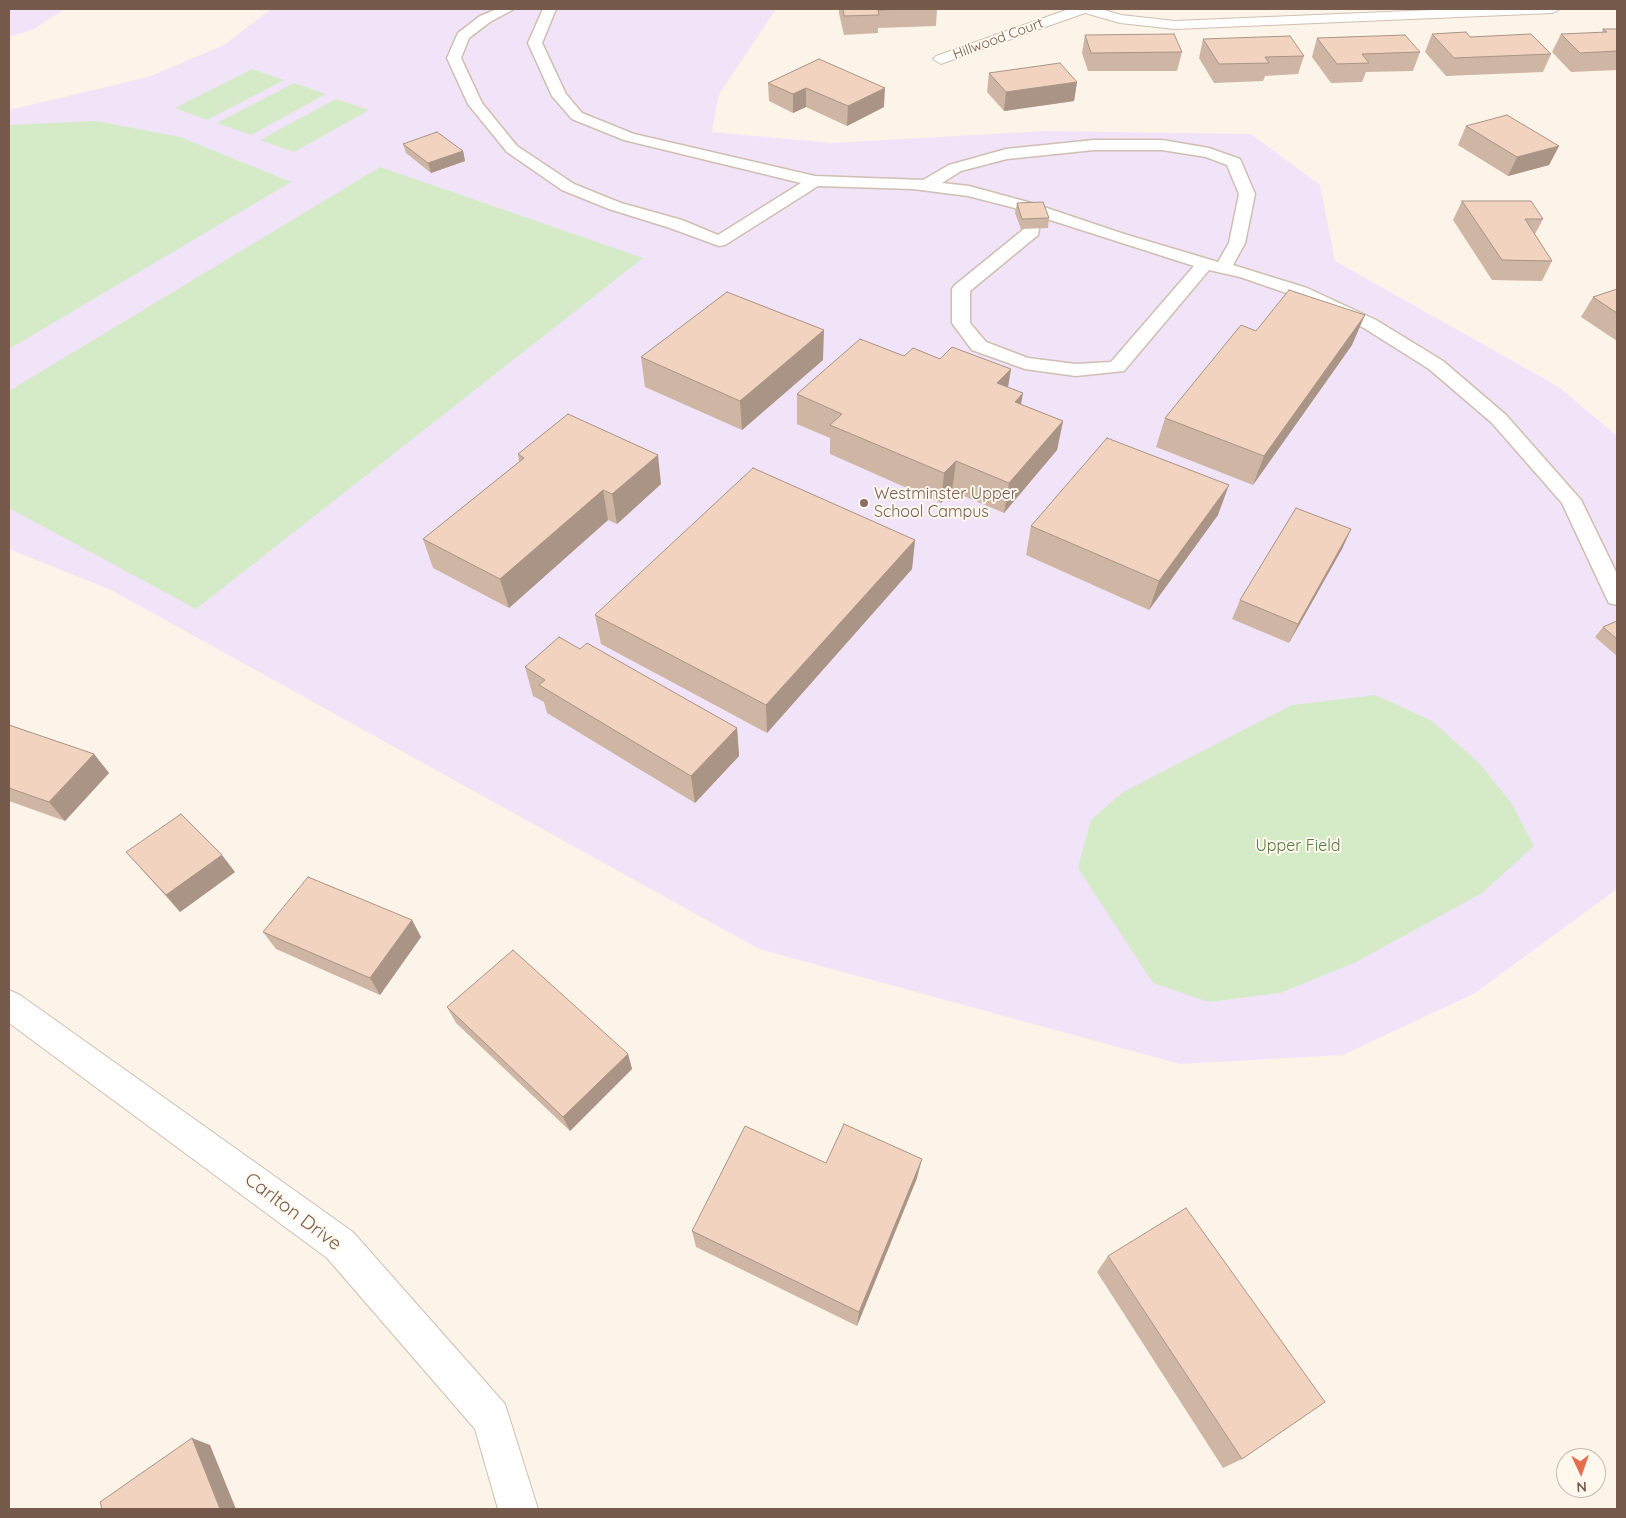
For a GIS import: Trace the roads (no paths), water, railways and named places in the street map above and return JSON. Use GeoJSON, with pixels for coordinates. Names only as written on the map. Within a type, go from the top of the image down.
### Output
{"type":"FeatureCollection","features":[{"type":"Feature","properties":{"kind":"street","name":"Hillwood Court"},"geometry":{"type":"LineString","coordinates":[[941,59],[1082,9]]}},
{"type":"Feature","properties":{"kind":"street"},"geometry":{"type":"LineString","coordinates":[[1088,9],[1120,18],[1175,25],[1553,9]]}},
{"type":"Feature","properties":{"kind":"street","name":"Carlton Drive"},"geometry":{"type":"LineString","coordinates":[[9,1005],[340,1245],[491,1418],[518,1509]]}},
{"type":"Feature","properties":{"kind":"lane"},"geometry":{"type":"LineString","coordinates":[[507,9],[485,19],[463,36],[454,58],[475,104],[512,149],[568,187],[615,206],[676,224],[719,241],[815,181]]}},
{"type":"Feature","properties":{"kind":"lane"},"geometry":{"type":"LineString","coordinates":[[550,9],[534,44],[559,96],[576,116],[630,137],[815,181],[925,186],[969,191],[1021,205],[1214,266],[1245,273],[1300,292],[1370,324],[1436,366],[1499,419],[1571,500],[1617,597]]}},
{"type":"Feature","properties":{"kind":"lane"},"geometry":{"type":"LineString","coordinates":[[925,186],[955,168],[1006,154],[1094,145],[1162,145],[1209,152],[1234,162],[1247,194],[1237,243],[1230,258],[1214,266],[1117,366],[1076,370],[1025,363],[979,346],[961,323],[961,289],[1032,231],[1034,216],[1021,205]]}},
{"type":"Feature","properties":{"kind":"place","name":"Westminster Upper School Campus"},"geometry":{"type":"Point","coordinates":[864,503]}},
{"type":"Feature","properties":{"kind":"park label","name":"Upper Field"},"geometry":{"type":"Point","coordinates":[1298,846]}}]}
